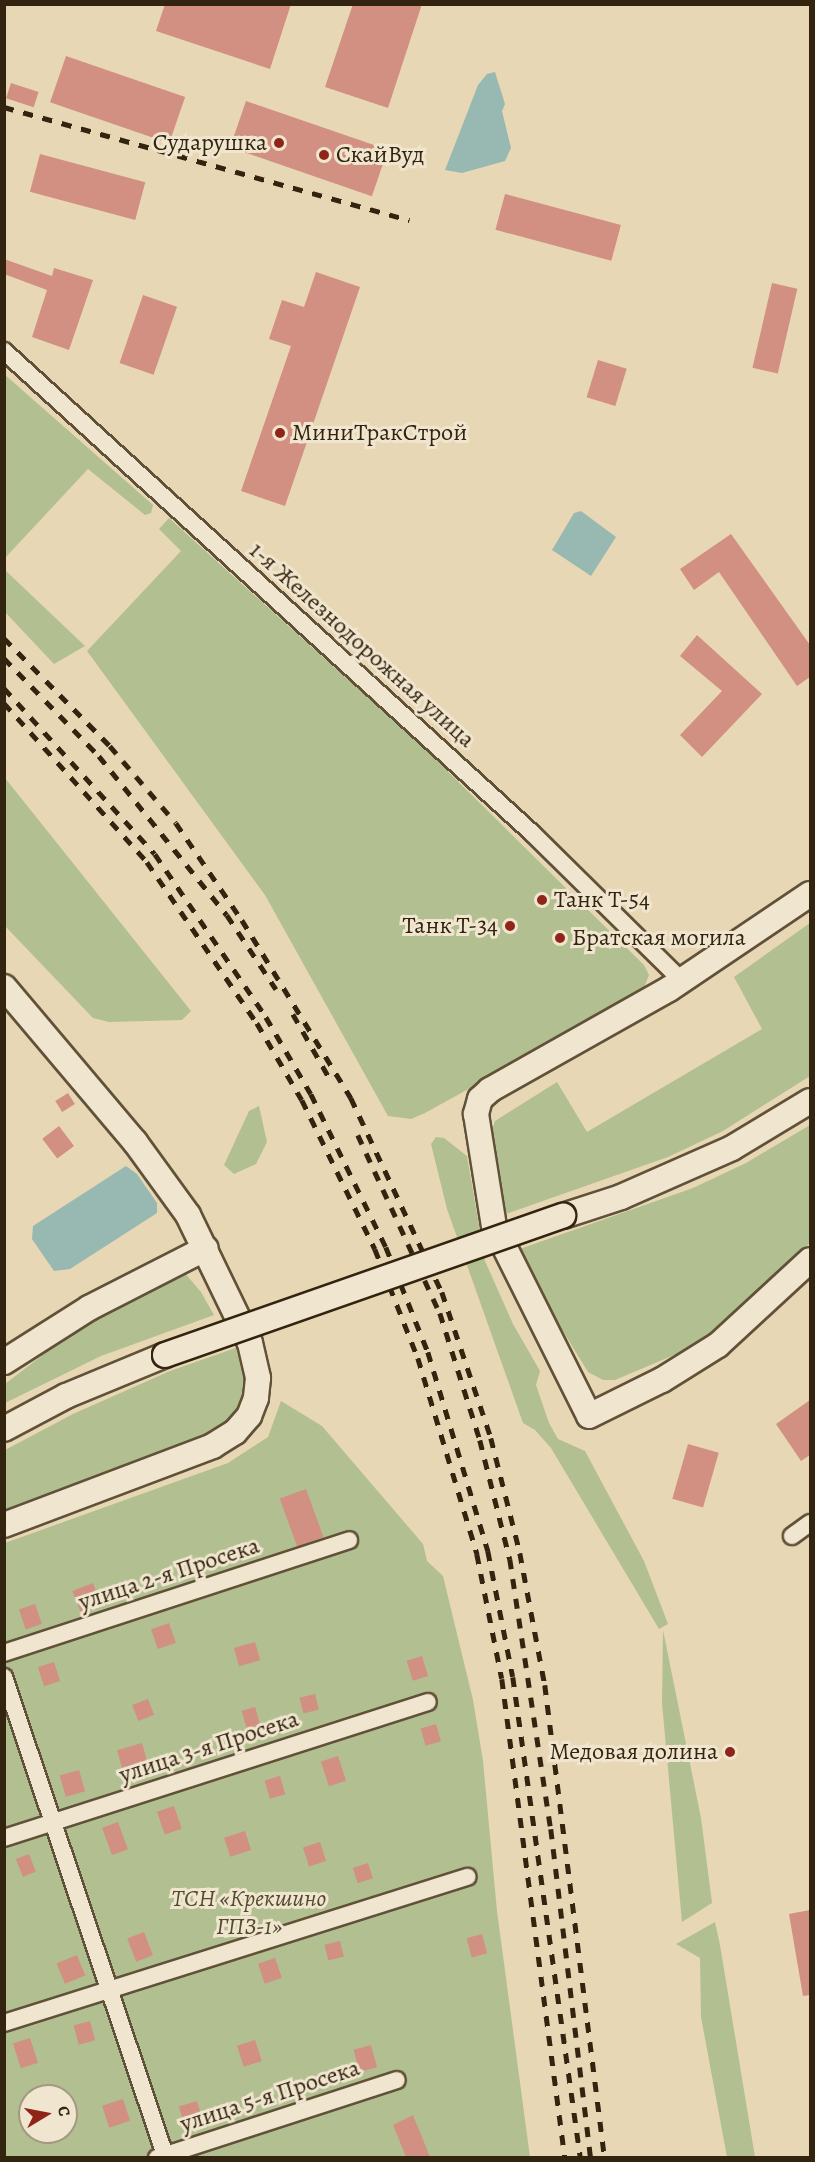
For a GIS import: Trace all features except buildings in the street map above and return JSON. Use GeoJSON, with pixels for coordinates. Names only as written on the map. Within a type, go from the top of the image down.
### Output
{"type":"FeatureCollection","features":[{"type":"Feature","properties":{"kind":"street","name":"1-я Железнодорожная улица"},"geometry":{"type":"LineString","coordinates":[[4,351],[532,832],[682,981]]}},
{"type":"Feature","properties":{"kind":"street"},"geometry":{"type":"LineString","coordinates":[[810,894],[682,981],[480,1099],[476,1114],[481,1162],[494,1226],[513,1270],[590,1416],[662,1380],[718,1345],[810,1260]]}},
{"type":"Feature","properties":{"kind":"street"},"geometry":{"type":"LineString","coordinates":[[4,987],[135,1142],[188,1215],[206,1248],[256,1361],[257,1391],[249,1416],[235,1432],[213,1446],[4,1525]]}},
{"type":"Feature","properties":{"kind":"street"},"geometry":{"type":"LineString","coordinates":[[4,1429],[66,1396],[165,1355],[658,1182],[732,1149],[810,1101]]}},
{"type":"Feature","properties":{"kind":"street"},"geometry":{"type":"LineString","coordinates":[[4,1362],[89,1308],[206,1248]]}},
{"type":"Feature","properties":{"kind":"street"},"geometry":{"type":"LineString","coordinates":[[792,1536],[810,1523]]}},
{"type":"Feature","properties":{"kind":"street","name":"улица 2-я Просека"},"geometry":{"type":"LineString","coordinates":[[4,1653],[349,1540]]}},
{"type":"Feature","properties":{"kind":"street"},"geometry":{"type":"LineString","coordinates":[[4,1677],[111,1987],[163,2157]]}},
{"type":"Feature","properties":{"kind":"street","name":"улица 3-я Просека"},"geometry":{"type":"LineString","coordinates":[[4,1838],[428,1702]]}},
{"type":"Feature","properties":{"kind":"street"},"geometry":{"type":"LineString","coordinates":[[4,2023],[111,1987],[468,1876]]}},
{"type":"Feature","properties":{"kind":"street","name":"улица 5-я Просека"},"geometry":{"type":"LineString","coordinates":[[163,2157],[397,2080]]}},
{"type":"Feature","properties":{"kind":"green space"},"geometry":{"type":"Polygon","coordinates":[[[4,374],[153,505],[151,513],[145,515],[88,469],[5,558],[4,374]]]}},
{"type":"Feature","properties":{"kind":"green space"},"geometry":{"type":"Polygon","coordinates":[[[169,518],[429,753],[644,965],[649,975],[642,993],[425,1113],[411,1119],[388,1116],[265,895],[87,651],[181,551],[159,529],[169,518]]]}},
{"type":"Feature","properties":{"kind":"green space"},"geometry":{"type":"Polygon","coordinates":[[[4,570],[85,646],[54,664],[5,612],[4,570]]]}},
{"type":"Feature","properties":{"kind":"green space"},"geometry":{"type":"Polygon","coordinates":[[[5,778],[191,1011],[182,1020],[109,1022],[93,1018],[5,926],[5,778]]]}},
{"type":"Feature","properties":{"kind":"green space"},"geometry":{"type":"Polygon","coordinates":[[[810,923],[810,1076],[723,1131],[668,1157],[489,1220],[497,1186],[491,1133],[495,1121],[557,1082],[587,1132],[762,1029],[734,977],[810,923]]]}},
{"type":"Feature","properties":{"kind":"green space"},"geometry":{"type":"Polygon","coordinates":[[[259,1106],[267,1142],[256,1164],[234,1174],[224,1165],[249,1111],[259,1106]]]}},
{"type":"Feature","properties":{"kind":"green space"},"geometry":{"type":"Polygon","coordinates":[[[810,1125],[810,1243],[720,1329],[693,1347],[615,1380],[603,1380],[588,1372],[514,1251],[693,1188],[746,1163],[810,1125]]]}},
{"type":"Feature","properties":{"kind":"green space"},"geometry":{"type":"Polygon","coordinates":[[[436,1137],[444,1138],[467,1156],[485,1261],[513,1324],[540,1371],[536,1385],[549,1423],[558,1439],[585,1451],[644,1561],[668,1624],[659,1629],[551,1448],[535,1430],[523,1423],[447,1209],[431,1144],[436,1137]]]}},
{"type":"Feature","properties":{"kind":"green space"},"geometry":{"type":"Polygon","coordinates":[[[184,1272],[201,1292],[214,1315],[101,1356],[5,1403],[5,1384],[57,1344],[151,1286],[184,1272]]]}},
{"type":"Feature","properties":{"kind":"green space"},"geometry":{"type":"Polygon","coordinates":[[[244,1345],[253,1387],[229,1430],[5,1522],[5,1450],[73,1414],[170,1371],[244,1345]]]}},
{"type":"Feature","properties":{"kind":"green space","name":"ТСН «Крекшино ГПЗ-1»"},"geometry":{"type":"Polygon","coordinates":[[[281,1401],[322,1426],[423,1544],[427,1561],[443,1576],[473,1700],[483,1761],[497,1911],[530,2157],[5,2158],[5,1543],[228,1463],[268,1437],[281,1401]]]}},
{"type":"Feature","properties":{"kind":"green space"},"geometry":{"type":"Polygon","coordinates":[[[663,1630],[701,1818],[712,1903],[682,1922],[662,1703],[663,1630]]]}},
{"type":"Feature","properties":{"kind":"green space"},"geometry":{"type":"Polygon","coordinates":[[[715,1922],[755,2157],[727,2157],[701,2017],[700,1958],[676,1944],[715,1922]]]}},
{"type":"Feature","properties":{"kind":"water"},"geometry":{"type":"Polygon","coordinates":[[[495,72],[505,104],[502,111],[511,148],[505,161],[462,173],[445,170],[478,85],[487,74],[495,72]]]}},
{"type":"Feature","properties":{"kind":"water"},"geometry":{"type":"Polygon","coordinates":[[[581,511],[616,537],[591,576],[552,550],[574,513],[581,511]]]}},
{"type":"Feature","properties":{"kind":"water"},"geometry":{"type":"Polygon","coordinates":[[[126,1166],[137,1174],[157,1203],[157,1213],[70,1269],[54,1271],[32,1239],[33,1226],[126,1166]]]}},
{"type":"Feature","properties":{"kind":"railway"},"geometry":{"type":"LineString","coordinates":[[4,107],[410,220]]}},
{"type":"Feature","properties":{"kind":"railway"},"geometry":{"type":"LineString","coordinates":[[4,638],[110,746],[176,823],[242,920],[351,1098],[442,1292],[491,1438],[520,1553],[545,1685],[605,2158]]}},
{"type":"Feature","properties":{"kind":"railway"},"geometry":{"type":"LineString","coordinates":[[4,658],[99,756],[227,915],[276,989]]}},
{"type":"Feature","properties":{"kind":"railway"},"geometry":{"type":"LineString","coordinates":[[4,688],[155,854],[266,1017],[311,1094],[386,1247],[428,1352],[488,1551],[513,1677],[581,2158]]}},
{"type":"Feature","properties":{"kind":"railway"},"geometry":{"type":"LineString","coordinates":[[4,703],[147,862],[257,1023],[302,1100],[375,1249],[418,1358],[477,1554],[502,1679],[565,2158]]}},
{"type":"Feature","properties":{"kind":"railway"},"geometry":{"type":"LineString","coordinates":[[293,1014],[330,1079]]}},
{"type":"Feature","properties":{"kind":"railway"},"geometry":{"type":"LineString","coordinates":[[358,1135],[440,1313],[480,1440],[510,1559],[551,1829],[591,2158]]}},
{"type":"Feature","properties":{"kind":"place","name":"Сударушка"},"geometry":{"type":"Point","coordinates":[279,143]}},
{"type":"Feature","properties":{"kind":"place","name":"СкайВуд"},"geometry":{"type":"Point","coordinates":[324,155]}},
{"type":"Feature","properties":{"kind":"place","name":"МиниТракСтрой"},"geometry":{"type":"Point","coordinates":[280,433]}},
{"type":"Feature","properties":{"kind":"place","name":"Танк Т-54"},"geometry":{"type":"Point","coordinates":[542,900]}},
{"type":"Feature","properties":{"kind":"place","name":"Танк Т-34"},"geometry":{"type":"Point","coordinates":[510,926]}},
{"type":"Feature","properties":{"kind":"place","name":"Братская могила"},"geometry":{"type":"Point","coordinates":[560,938]}},
{"type":"Feature","properties":{"kind":"place","name":"Медовая долина"},"geometry":{"type":"Point","coordinates":[730,1752]}}]}
